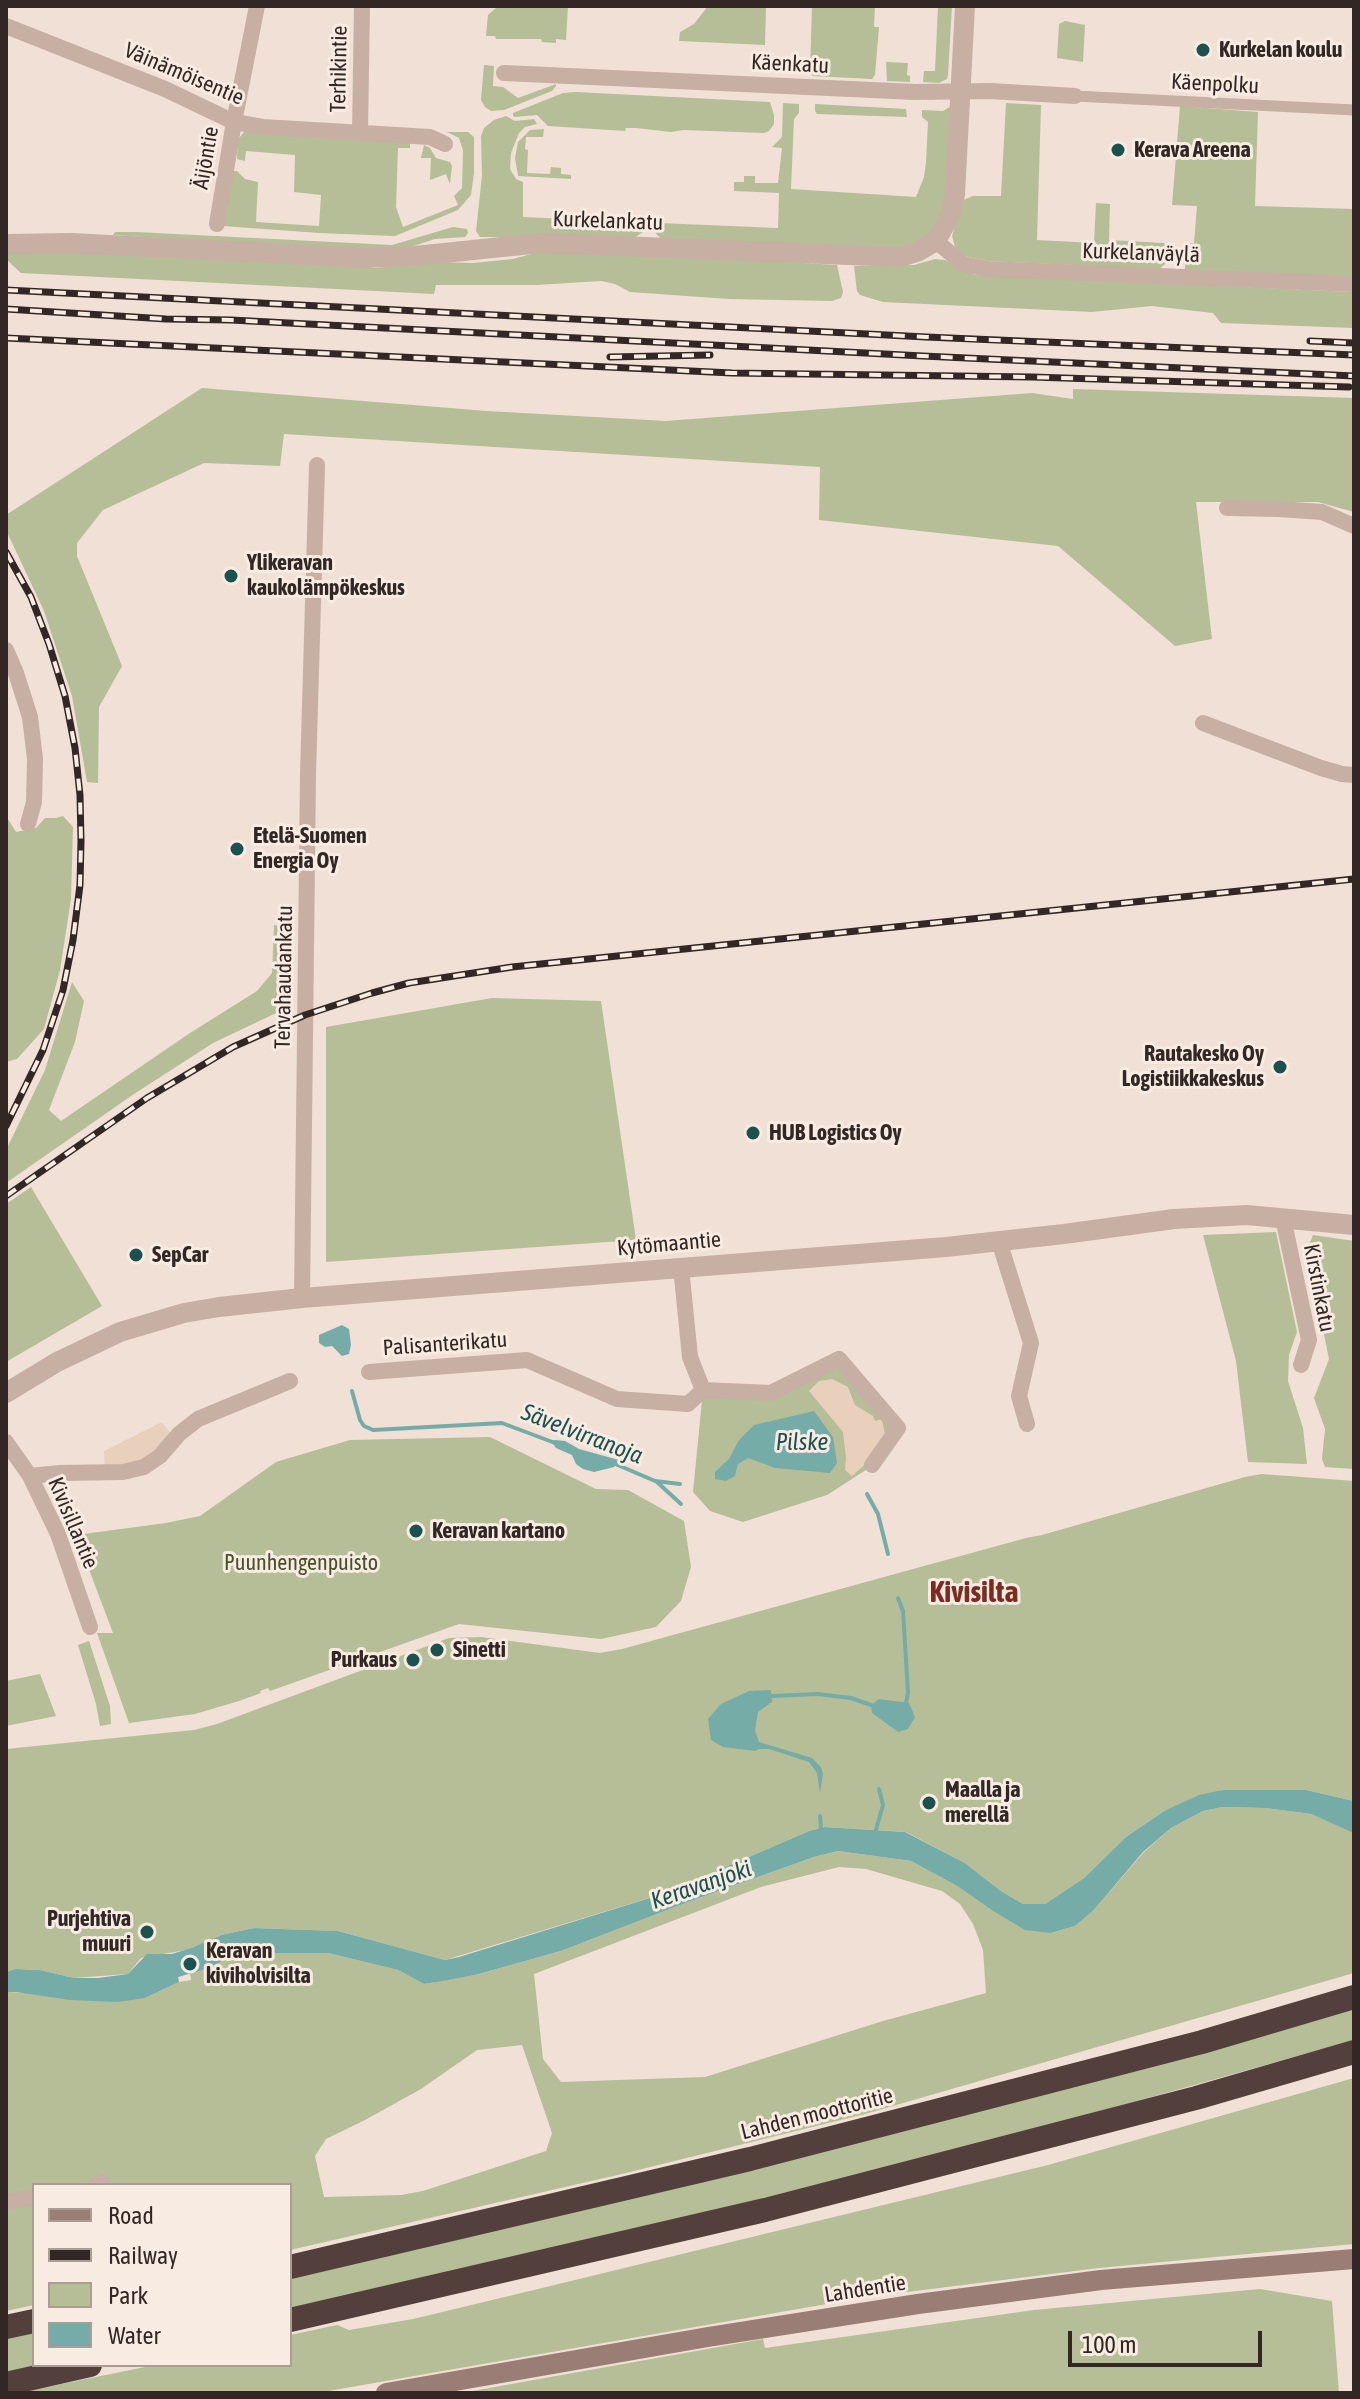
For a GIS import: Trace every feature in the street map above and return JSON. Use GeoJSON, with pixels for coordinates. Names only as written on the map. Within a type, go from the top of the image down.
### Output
{"type":"FeatureCollection","features":[{"type":"Feature","properties":{"kind":"highway","name":"Lahden moottoritie"},"geometry":{"type":"LineString","coordinates":[[292,2267],[750,2159],[1202,2042],[1354,1997]]}},
{"type":"Feature","properties":{"kind":"highway"},"geometry":{"type":"LineString","coordinates":[[292,2320],[765,2210],[1196,2098],[1354,2052]]}},
{"type":"Feature","properties":{"kind":"highway"},"geometry":{"type":"LineString","coordinates":[[6,2327],[32,2321]]}},
{"type":"Feature","properties":{"kind":"highway"},"geometry":{"type":"LineString","coordinates":[[6,2384],[81,2367]]}},
{"type":"Feature","properties":{"kind":"main road","name":"Lahdentie"},"geometry":{"type":"LineString","coordinates":[[386,2393],[918,2304],[1101,2280],[1354,2259]]}},
{"type":"Feature","properties":{"kind":"street","name":"Äijöntie"},"geometry":{"type":"LineString","coordinates":[[217,224],[257,6]]}},
{"type":"Feature","properties":{"kind":"street","name":"Terhikintie"},"geometry":{"type":"LineString","coordinates":[[360,132],[362,6]]}},
{"type":"Feature","properties":{"kind":"street"},"geometry":{"type":"LineString","coordinates":[[936,241],[951,214],[955,194],[965,6]]}},
{"type":"Feature","properties":{"kind":"street","name":"Väinämöisentie"},"geometry":{"type":"LineString","coordinates":[[6,26],[165,89],[234,122],[263,127],[430,137],[445,144]]}},
{"type":"Feature","properties":{"kind":"street","name":"Käenkatu"},"geometry":{"type":"LineString","coordinates":[[504,73],[915,92],[1075,96]]}},
{"type":"Feature","properties":{"kind":"street","name":"Käenpolku"},"geometry":{"type":"LineString","coordinates":[[1075,96],[1354,110]]}},
{"type":"Feature","properties":{"kind":"street","name":"Kurkelankatu"},"geometry":{"type":"LineString","coordinates":[[6,233],[35,242]]}},
{"type":"Feature","properties":{"kind":"street","name":"Kurkelankatu"},"geometry":{"type":"LineString","coordinates":[[6,244],[35,242],[364,258],[541,243],[887,258],[917,252],[936,241]]}},
{"type":"Feature","properties":{"kind":"street","name":"Kurkelanväylä"},"geometry":{"type":"LineString","coordinates":[[936,241],[963,264],[987,269],[1354,284]]}},
{"type":"Feature","properties":{"kind":"street","name":"Tervahaudankatu"},"geometry":{"type":"LineString","coordinates":[[302,1298],[308,804],[317,465]]}},
{"type":"Feature","properties":{"kind":"street"},"geometry":{"type":"LineString","coordinates":[[1227,508],[1322,512],[1354,526]]}},
{"type":"Feature","properties":{"kind":"street"},"geometry":{"type":"LineString","coordinates":[[6,650],[30,717],[35,759],[34,802],[28,824]]}},
{"type":"Feature","properties":{"kind":"street"},"geometry":{"type":"LineString","coordinates":[[1203,723],[1321,768],[1354,775]]}},
{"type":"Feature","properties":{"kind":"street","name":"Kytömaantie"},"geometry":{"type":"LineString","coordinates":[[6,1393],[90,1344],[150,1322],[207,1309],[302,1298],[999,1241],[1174,1219],[1247,1215],[1354,1225]]}},
{"type":"Feature","properties":{"kind":"street","name":"Kirstinkatu"},"geometry":{"type":"LineString","coordinates":[[1283,1218],[1309,1340],[1301,1365]]}},
{"type":"Feature","properties":{"kind":"street"},"geometry":{"type":"LineString","coordinates":[[999,1241],[1031,1343],[1019,1396],[1027,1424]]}},
{"type":"Feature","properties":{"kind":"street"},"geometry":{"type":"LineString","coordinates":[[681,1267],[690,1357],[703,1390],[771,1393],[839,1359],[898,1428],[872,1465]]}},
{"type":"Feature","properties":{"kind":"street","name":"Palisanterikatu"},"geometry":{"type":"LineString","coordinates":[[369,1372],[527,1360],[617,1399],[688,1404],[703,1390]]}},
{"type":"Feature","properties":{"kind":"street"},"geometry":{"type":"LineString","coordinates":[[30,1476],[123,1472],[144,1467],[160,1456],[179,1434],[198,1419],[290,1381]]}},
{"type":"Feature","properties":{"kind":"street","name":"Kivisillantie"},"geometry":{"type":"LineString","coordinates":[[6,1442],[30,1476],[58,1534],[90,1627]]}},
{"type":"Feature","properties":{"kind":"street"},"geometry":{"type":"LineString","coordinates":[[6,2202],[32,2197]]}},
{"type":"Feature","properties":{"kind":"green space"},"geometry":{"type":"Polygon","coordinates":[[[498,6],[568,6],[566,40],[556,39],[556,43],[542,42],[541,39],[496,39],[495,36],[486,36],[488,15],[498,6]]]}},
{"type":"Feature","properties":{"kind":"green space"},"geometry":{"type":"Polygon","coordinates":[[[708,6],[766,6],[765,45],[679,41],[680,32],[694,24],[708,6]]]}},
{"type":"Feature","properties":{"kind":"green space"},"geometry":{"type":"Polygon","coordinates":[[[812,6],[875,6],[874,27],[879,27],[875,75],[872,79],[813,76],[810,73],[812,6]]]}},
{"type":"Feature","properties":{"kind":"green space"},"geometry":{"type":"Polygon","coordinates":[[[938,6],[952,6],[948,75],[939,83],[923,82],[924,71],[935,71],[938,6]]]}},
{"type":"Feature","properties":{"kind":"green space"},"geometry":{"type":"Polygon","coordinates":[[[1065,21],[1085,25],[1083,62],[1057,58],[1059,24],[1065,21]]]}},
{"type":"Feature","properties":{"kind":"green space"},"geometry":{"type":"Polygon","coordinates":[[[886,62],[908,63],[910,82],[887,81],[886,62]]]}},
{"type":"Feature","properties":{"kind":"green space"},"geometry":{"type":"Polygon","coordinates":[[[484,65],[494,66],[493,86],[503,87],[518,98],[556,86],[552,91],[504,110],[491,111],[481,100],[484,65]]]}},
{"type":"Feature","properties":{"kind":"green space"},"geometry":{"type":"Polygon","coordinates":[[[563,93],[770,102],[774,124],[764,133],[671,132],[636,128],[626,128],[625,131],[548,126],[537,115],[513,116],[513,113],[563,93]]]}},
{"type":"Feature","properties":{"kind":"green space"},"geometry":{"type":"Polygon","coordinates":[[[783,103],[799,104],[799,113],[794,119],[791,189],[916,197],[926,163],[928,122],[922,117],[922,110],[943,111],[949,107],[945,208],[930,235],[916,244],[893,249],[662,239],[658,236],[655,232],[658,215],[659,223],[778,228],[779,193],[734,191],[734,182],[744,182],[744,176],[755,176],[755,183],[778,183],[782,148],[772,147],[782,137],[783,103]]]}},
{"type":"Feature","properties":{"kind":"green space"},"geometry":{"type":"Polygon","coordinates":[[[1006,103],[1041,105],[1037,240],[1094,243],[1096,203],[1110,204],[1109,240],[1164,243],[1168,248],[1165,264],[1159,269],[987,261],[964,256],[955,247],[952,236],[963,200],[973,196],[1001,196],[1006,103]]]}},
{"type":"Feature","properties":{"kind":"green space"},"geometry":{"type":"Polygon","coordinates":[[[815,104],[906,109],[907,117],[817,114],[815,104]]]}},
{"type":"Feature","properties":{"kind":"green space"},"geometry":{"type":"Polygon","coordinates":[[[1180,106],[1258,112],[1255,206],[1354,209],[1354,280],[1185,272],[1186,244],[1194,243],[1197,206],[1172,205],[1180,106]]]}},
{"type":"Feature","properties":{"kind":"green space"},"geometry":{"type":"Polygon","coordinates":[[[506,116],[515,121],[534,119],[537,124],[525,127],[519,133],[511,153],[510,169],[516,179],[523,182],[523,217],[640,222],[643,214],[643,232],[634,238],[480,237],[476,231],[482,176],[481,136],[484,128],[494,120],[506,116]]]}},
{"type":"Feature","properties":{"kind":"green space"},"geometry":{"type":"Polygon","coordinates":[[[544,129],[543,137],[526,137],[527,173],[550,174],[551,167],[561,168],[561,174],[571,175],[571,179],[518,176],[515,158],[518,142],[530,130],[544,129]]]}},
{"type":"Feature","properties":{"kind":"green space"},"geometry":{"type":"Polygon","coordinates":[[[245,131],[410,143],[410,148],[398,148],[396,207],[403,227],[458,205],[454,196],[462,188],[463,150],[459,138],[447,132],[468,132],[474,137],[471,195],[458,210],[395,236],[223,226],[233,171],[237,171],[245,179],[258,182],[256,222],[319,226],[321,195],[294,192],[295,155],[246,151],[245,161],[237,159],[238,139],[245,131]]]}},
{"type":"Feature","properties":{"kind":"green space"},"geometry":{"type":"Polygon","coordinates":[[[424,145],[436,158],[450,162],[450,184],[446,174],[430,180],[431,158],[421,158],[424,145]]]}},
{"type":"Feature","properties":{"kind":"green space"},"geometry":{"type":"Polygon","coordinates":[[[453,227],[467,229],[468,233],[465,237],[435,239],[404,249],[375,251],[113,235],[115,232],[136,232],[392,245],[453,227]]]}},
{"type":"Feature","properties":{"kind":"green space"},"geometry":{"type":"Polygon","coordinates":[[[36,250],[375,268],[513,259],[542,251],[700,257],[837,265],[843,292],[841,298],[832,301],[729,299],[630,292],[601,281],[536,285],[436,285],[434,294],[21,273],[7,260],[6,254],[36,250]]]}},
{"type":"Feature","properties":{"kind":"green space"},"geometry":{"type":"Polygon","coordinates":[[[935,259],[945,260],[975,275],[1354,292],[1354,328],[1221,323],[1213,313],[1152,306],[1092,312],[883,302],[860,295],[857,291],[854,266],[914,265],[935,259]]]}},
{"type":"Feature","properties":{"kind":"green space"},"geometry":{"type":"Polygon","coordinates":[[[202,388],[487,411],[666,421],[1032,393],[1073,399],[1073,389],[1354,398],[1354,512],[1318,502],[1196,502],[1212,639],[1175,646],[1058,546],[819,520],[820,467],[284,434],[280,466],[204,463],[103,510],[77,543],[77,556],[122,666],[99,707],[98,783],[87,782],[72,696],[44,611],[6,530],[6,515],[202,388]]]}},
{"type":"Feature","properties":{"kind":"green space"},"geometry":{"type":"Polygon","coordinates":[[[6,816],[16,832],[36,828],[45,818],[63,816],[73,827],[71,899],[60,970],[44,1029],[17,1059],[6,1062],[6,816]]]}},
{"type":"Feature","properties":{"kind":"green space"},"geometry":{"type":"Polygon","coordinates":[[[274,925],[294,928],[291,1006],[213,1043],[6,1183],[6,1150],[45,1070],[72,982],[84,1001],[75,1042],[49,1110],[61,1121],[257,991],[272,973],[274,925]]]}},
{"type":"Feature","properties":{"kind":"green space"},"geometry":{"type":"Polygon","coordinates":[[[492,998],[601,1001],[636,1240],[326,1262],[326,1027],[492,998]]]}},
{"type":"Feature","properties":{"kind":"green space"},"geometry":{"type":"Polygon","coordinates":[[[31,1187],[102,1306],[6,1362],[6,1204],[31,1187]]]}},
{"type":"Feature","properties":{"kind":"green space"},"geometry":{"type":"Polygon","coordinates":[[[1276,1232],[1297,1332],[1289,1355],[1288,1381],[1303,1428],[1307,1464],[1248,1462],[1236,1361],[1203,1235],[1276,1232]]]}},
{"type":"Feature","properties":{"kind":"green space"},"geometry":{"type":"Polygon","coordinates":[[[1313,1235],[1354,1241],[1354,1469],[1325,1467],[1322,1459],[1325,1429],[1314,1398],[1329,1359],[1307,1250],[1313,1235]]]}},
{"type":"Feature","properties":{"kind":"green space"},"geometry":{"type":"Polygon","coordinates":[[[839,1359],[898,1428],[869,1468],[827,1495],[743,1522],[710,1511],[693,1492],[703,1390],[771,1393],[839,1359]]]}},
{"type":"Feature","properties":{"kind":"green space","name":"Puunhengenpuisto"},"geometry":{"type":"Polygon","coordinates":[[[490,1437],[596,1489],[628,1490],[684,1521],[691,1567],[681,1601],[656,1627],[601,1639],[459,1624],[270,1691],[268,1688],[239,1701],[195,1714],[129,1723],[97,1633],[113,1633],[76,1535],[200,1516],[276,1462],[350,1440],[490,1437]]]}},
{"type":"Feature","properties":{"kind":"green space"},"geometry":{"type":"Polygon","coordinates":[[[1262,1474],[1354,1481],[1354,1801],[1306,1790],[1223,1790],[1164,1811],[1126,1837],[1084,1878],[1045,1904],[1023,1904],[965,1863],[906,1832],[825,1827],[809,1831],[663,1894],[445,1960],[338,1931],[254,1928],[221,1935],[187,1953],[186,1950],[141,1958],[128,1974],[74,1978],[40,1970],[15,1969],[6,1972],[6,1749],[194,1730],[449,1638],[481,1637],[600,1653],[622,1649],[1262,1474]]]}},
{"type":"Feature","properties":{"kind":"green space"},"geometry":{"type":"Polygon","coordinates":[[[89,1641],[110,1706],[111,1724],[100,1726],[78,1645],[89,1641]]]}},
{"type":"Feature","properties":{"kind":"green space"},"geometry":{"type":"Polygon","coordinates":[[[40,1674],[56,1716],[6,1726],[6,1681],[40,1674]]]}},
{"type":"Feature","properties":{"kind":"green space"},"geometry":{"type":"Polygon","coordinates":[[[1223,1807],[1311,1814],[1354,1832],[1354,1973],[865,2114],[622,2174],[292,2250],[292,2183],[32,2183],[32,2305],[6,2311],[6,1992],[145,1998],[179,1982],[191,1980],[190,1974],[239,1953],[328,1953],[398,1970],[424,1984],[475,1975],[561,1951],[688,1902],[838,1851],[911,1861],[957,1886],[990,1909],[1051,1933],[1075,1926],[1093,1911],[1143,1853],[1171,1828],[1203,1811],[1223,1807]],[[839,1867],[761,1887],[534,1974],[543,2059],[561,2082],[705,2077],[883,2021],[986,1993],[983,1950],[973,1924],[960,1904],[942,1891],[866,1869],[839,1867]],[[522,2045],[477,2050],[421,2089],[326,2139],[315,2156],[324,2197],[401,2195],[423,2191],[546,2151],[552,2133],[522,2045]]]}},
{"type":"Feature","properties":{"kind":"green space"},"geometry":{"type":"Polygon","coordinates":[[[1354,2007],[1354,2040],[780,2196],[292,2311],[292,2276],[1354,2007]]]}},
{"type":"Feature","properties":{"kind":"green space"},"geometry":{"type":"Polygon","coordinates":[[[1354,2078],[1354,2244],[1099,2268],[867,2297],[317,2393],[17,2393],[145,2367],[292,2367],[292,2335],[337,2325],[349,2330],[413,2319],[1048,2165],[1354,2078]]]}},
{"type":"Feature","properties":{"kind":"green space"},"geometry":{"type":"Polygon","coordinates":[[[1260,2289],[1332,2301],[1339,2393],[461,2393],[763,2339],[765,2348],[1034,2310],[1260,2289]]]}},
{"type":"Feature","properties":{"kind":"green space"},"geometry":{"type":"Polygon","coordinates":[[[32,2332],[32,2367],[6,2372],[6,2338],[32,2332]]]}},
{"type":"Feature","properties":{"kind":"shaded area"},"geometry":{"type":"Polygon","coordinates":[[[832,1379],[848,1387],[855,1405],[873,1416],[875,1421],[882,1419],[885,1435],[878,1453],[852,1476],[845,1470],[843,1432],[809,1391],[819,1381],[832,1379]]]}},
{"type":"Feature","properties":{"kind":"shaded area"},"geometry":{"type":"Polygon","coordinates":[[[162,1422],[175,1439],[160,1456],[105,1473],[104,1451],[162,1422]]]}},
{"type":"Feature","properties":{"kind":"water"},"geometry":{"type":"Polygon","coordinates":[[[342,1325],[349,1329],[351,1345],[349,1354],[342,1356],[332,1346],[325,1347],[319,1343],[319,1335],[342,1325]]]}},
{"type":"Feature","properties":{"kind":"water","name":"Pilske"},"geometry":{"type":"Polygon","coordinates":[[[814,1411],[833,1437],[837,1463],[830,1473],[775,1468],[748,1458],[738,1464],[735,1476],[726,1481],[715,1479],[715,1472],[729,1459],[739,1440],[754,1425],[814,1411]]]}},
{"type":"Feature","properties":{"kind":"water"},"geometry":{"type":"Polygon","coordinates":[[[551,1441],[619,1460],[614,1467],[594,1472],[583,1469],[576,1464],[572,1455],[556,1448],[551,1441]]]}},
{"type":"Feature","properties":{"kind":"water"},"geometry":{"type":"Polygon","coordinates":[[[771,1690],[772,1702],[758,1712],[755,1730],[759,1742],[812,1758],[823,1774],[820,1793],[817,1773],[809,1762],[769,1749],[756,1751],[723,1747],[711,1740],[708,1719],[721,1704],[749,1691],[771,1690]]]}},
{"type":"Feature","properties":{"kind":"water"},"geometry":{"type":"Polygon","coordinates":[[[879,1699],[909,1703],[915,1717],[908,1729],[898,1732],[872,1713],[871,1705],[879,1699]]]}},
{"type":"Feature","properties":{"kind":"water"},"geometry":{"type":"Polygon","coordinates":[[[1223,1790],[1306,1790],[1354,1801],[1354,1833],[1311,1814],[1265,1808],[1223,1807],[1203,1811],[1171,1828],[1143,1852],[1093,1911],[1075,1926],[1051,1933],[1025,1930],[957,1886],[911,1861],[838,1851],[688,1902],[561,1951],[475,1975],[424,1984],[398,1970],[328,1953],[239,1953],[190,1974],[187,1953],[221,1935],[254,1928],[338,1931],[445,1960],[459,1957],[663,1894],[809,1831],[825,1827],[905,1832],[965,1863],[1023,1904],[1045,1904],[1084,1878],[1126,1837],[1164,1811],[1199,1795],[1223,1790]]]}},
{"type":"Feature","properties":{"kind":"water"},"geometry":{"type":"Polygon","coordinates":[[[147,1954],[174,1954],[179,1982],[145,1998],[118,2002],[6,1992],[6,1972],[15,1969],[40,1970],[74,1978],[98,1978],[128,1974],[147,1954]]]}},
{"type":"Feature","properties":{"kind":"waterway","name":"Sävelvirranoja"},"geometry":{"type":"LineString","coordinates":[[352,1391],[360,1420],[373,1430],[502,1423],[555,1443]]}},
{"type":"Feature","properties":{"kind":"waterway","name":"Sävelvirranoja"},"geometry":{"type":"LineString","coordinates":[[613,1463],[655,1481],[680,1484]]}},
{"type":"Feature","properties":{"kind":"waterway"},"geometry":{"type":"LineString","coordinates":[[657,1482],[681,1504]]}},
{"type":"Feature","properties":{"kind":"waterway"},"geometry":{"type":"LineString","coordinates":[[867,1494],[878,1514],[888,1554]]}},
{"type":"Feature","properties":{"kind":"waterway"},"geometry":{"type":"LineString","coordinates":[[898,1598],[903,1611],[906,1703]]}},
{"type":"Feature","properties":{"kind":"waterway"},"geometry":{"type":"LineString","coordinates":[[771,1696],[818,1694],[851,1698],[871,1705]]}},
{"type":"Feature","properties":{"kind":"waterway"},"geometry":{"type":"LineString","coordinates":[[875,1833],[883,1805],[879,1789]]}},
{"type":"Feature","properties":{"kind":"waterway"},"geometry":{"type":"LineString","coordinates":[[820,1816],[821,1829]]}},
{"type":"Feature","properties":{"kind":"waterway","name":"Keravanjoki"},"geometry":{"type":"LineString","coordinates":[[146,1974],[217,1950]]}},
{"type":"Feature","properties":{"kind":"railway"},"geometry":{"type":"LineString","coordinates":[[6,290],[926,337],[1354,355]]}},
{"type":"Feature","properties":{"kind":"railway"},"geometry":{"type":"LineString","coordinates":[[6,309],[1354,376]]}},
{"type":"Feature","properties":{"kind":"railway"},"geometry":{"type":"LineString","coordinates":[[6,338],[732,373],[1032,377],[1349,387]]}},
{"type":"Feature","properties":{"kind":"railway"},"geometry":{"type":"LineString","coordinates":[[1310,341],[1354,343]]}},
{"type":"Feature","properties":{"kind":"railway"},"geometry":{"type":"LineString","coordinates":[[610,357],[710,355]]}},
{"type":"Feature","properties":{"kind":"railway"},"geometry":{"type":"LineString","coordinates":[[6,552],[31,597],[65,696],[75,748],[81,841],[80,885],[63,990],[43,1050],[6,1126]]}},
{"type":"Feature","properties":{"kind":"railway"},"geometry":{"type":"LineString","coordinates":[[6,1196],[147,1098],[233,1047],[305,1015],[409,983],[512,967],[1354,879]]}},
{"type":"Feature","properties":{"kind":"place","name":"Kurkelan koulu"},"geometry":{"type":"Point","coordinates":[1203,50]}},
{"type":"Feature","properties":{"kind":"place","name":"Kerava Areena"},"geometry":{"type":"Point","coordinates":[1118,150]}},
{"type":"Feature","properties":{"kind":"place","name":"Ylikeravan kaukolämpökeskus"},"geometry":{"type":"Point","coordinates":[231,576]}},
{"type":"Feature","properties":{"kind":"place","name":"Etelä-Suomen Energia Oy"},"geometry":{"type":"Point","coordinates":[237,849]}},
{"type":"Feature","properties":{"kind":"place","name":"Rautakesko Oy Logistiikkakeskus"},"geometry":{"type":"Point","coordinates":[1280,1067]}},
{"type":"Feature","properties":{"kind":"place","name":"HUB Logistics Oy"},"geometry":{"type":"Point","coordinates":[753,1133]}},
{"type":"Feature","properties":{"kind":"place","name":"SepCar"},"geometry":{"type":"Point","coordinates":[136,1255]}},
{"type":"Feature","properties":{"kind":"place","name":"Keravan kartano"},"geometry":{"type":"Point","coordinates":[416,1531]}},
{"type":"Feature","properties":{"kind":"place","name":"Sinetti"},"geometry":{"type":"Point","coordinates":[437,1650]}},
{"type":"Feature","properties":{"kind":"place","name":"Purkaus"},"geometry":{"type":"Point","coordinates":[413,1660]}},
{"type":"Feature","properties":{"kind":"place","name":"Maalla ja merellä"},"geometry":{"type":"Point","coordinates":[929,1803]}},
{"type":"Feature","properties":{"kind":"place","name":"Purjehtiva muuri"},"geometry":{"type":"Point","coordinates":[147,1932]}},
{"type":"Feature","properties":{"kind":"place","name":"Keravan kiviholvisilta"},"geometry":{"type":"Point","coordinates":[190,1964]}},
{"type":"Feature","properties":{"kind":"district","name":"Kivisilta"},"geometry":{"type":"Point","coordinates":[974,1593]}}]}
